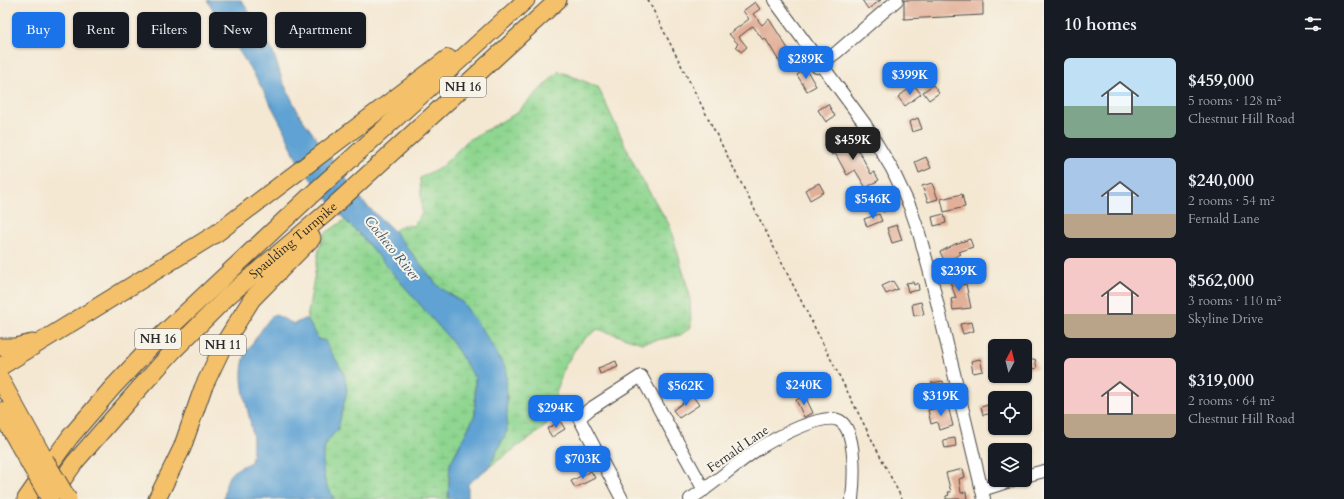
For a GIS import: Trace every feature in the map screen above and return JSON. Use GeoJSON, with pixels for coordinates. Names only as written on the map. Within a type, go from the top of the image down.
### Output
{"type":"FeatureCollection","features":[{"type":"Feature","properties":{"kind":"highway"},"geometry":{"type":"LineString","coordinates":[[0,367],[217,233],[526,0]]}},
{"type":"Feature","properties":{"kind":"highway","name":"Spaulding Turnpike"},"geometry":{"type":"LineString","coordinates":[[26,499],[66,442],[117,382],[161,336],[308,197],[526,0]]}},
{"type":"Feature","properties":{"kind":"highway","name":"Spaulding Turnpike"},"geometry":{"type":"LineString","coordinates":[[49,499],[75,462],[173,351],[228,296],[326,213],[558,0]]}},
{"type":"Feature","properties":{"kind":"highway","name":"NH 11"},"geometry":{"type":"LineString","coordinates":[[157,499],[178,457],[203,388],[225,342],[252,299],[313,236],[326,213]]}},
{"type":"Feature","properties":{"kind":"highway"},"geometry":{"type":"LineString","coordinates":[[0,347],[15,347],[42,342]]}},
{"type":"Feature","properties":{"kind":"highway"},"geometry":{"type":"LineString","coordinates":[[0,380],[38,463],[49,499]]}},
{"type":"Feature","properties":{"kind":"highway"},"geometry":{"type":"LineString","coordinates":[[0,411],[38,463],[68,499]]}},
{"type":"Feature","properties":{"kind":"highway"},"geometry":{"type":"LineString","coordinates":[[165,499],[178,457]]}},
{"type":"Feature","properties":{"kind":"street"},"geometry":{"type":"LineString","coordinates":[[774,0],[820,66],[865,124],[881,148],[910,207],[930,273],[983,494],[998,487]]}},
{"type":"Feature","properties":{"kind":"street"},"geometry":{"type":"LineString","coordinates":[[820,66],[897,0]]}},
{"type":"Feature","properties":{"kind":"street"},"geometry":{"type":"LineString","coordinates":[[622,499],[579,418],[590,409],[641,376],[704,490]]}},
{"type":"Feature","properties":{"kind":"street","name":"Fernald Lane"},"geometry":{"type":"LineString","coordinates":[[690,499],[762,446],[814,421],[831,418],[839,420],[845,425],[849,432],[853,462],[852,499]]}},
{"type":"Feature","properties":{"kind":"street"},"geometry":{"type":"LineString","coordinates":[[1032,474],[1044,470]]}},
{"type":"Feature","properties":{"kind":"path"},"geometry":{"type":"LineString","coordinates":[[648,0],[902,499]]}},
{"type":"Feature","properties":{"kind":"green space"},"geometry":{"type":"Polygon","coordinates":[[[559,71],[598,87],[639,175],[670,226],[690,296],[691,327],[681,335],[642,343],[598,329],[584,339],[574,351],[564,368],[546,426],[489,467],[507,431],[463,303],[438,286],[394,231],[403,225],[413,226],[422,213],[420,178],[442,166],[468,140],[515,114],[559,71]]]}},
{"type":"Feature","properties":{"kind":"green space"},"geometry":{"type":"Polygon","coordinates":[[[345,220],[361,236],[453,343],[475,378],[475,415],[450,464],[448,499],[333,499],[332,494],[325,482],[322,463],[324,448],[328,440],[338,429],[319,340],[307,319],[319,249],[324,234],[345,220]]]}},
{"type":"Feature","properties":{"kind":"water"},"geometry":{"type":"Polygon","coordinates":[[[207,0],[241,0],[249,12],[215,12],[207,0]]]}},
{"type":"Feature","properties":{"kind":"water","name":"Cocheco River"},"geometry":{"type":"Polygon","coordinates":[[[267,41],[273,52],[283,82],[300,116],[363,202],[394,231],[438,286],[463,303],[485,334],[506,369],[507,431],[489,467],[468,484],[468,499],[448,499],[450,464],[475,415],[475,378],[453,343],[361,236],[345,220],[300,166],[281,124],[258,81],[237,48],[267,48],[267,41]]]}},
{"type":"Feature","properties":{"kind":"water"},"geometry":{"type":"Polygon","coordinates":[[[274,314],[294,324],[307,319],[319,340],[324,340],[344,373],[347,390],[338,429],[326,443],[323,454],[325,483],[333,496],[333,499],[224,499],[226,484],[230,475],[251,462],[253,448],[252,435],[242,372],[245,357],[268,320],[274,314]]]}},
{"type":"Feature","properties":{"kind":"building"},"geometry":{"type":"Polygon","coordinates":[[[862,0],[881,0],[868,9],[862,0]]]}},
{"type":"Feature","properties":{"kind":"building"},"geometry":{"type":"Polygon","coordinates":[[[904,0],[983,0],[983,15],[904,19],[904,0]]]}},
{"type":"Feature","properties":{"kind":"building"},"geometry":{"type":"Polygon","coordinates":[[[755,2],[760,9],[753,14],[762,25],[769,19],[794,58],[782,66],[765,38],[763,40],[753,26],[739,37],[747,47],[741,52],[736,46],[738,44],[729,34],[749,19],[743,11],[755,2]]]}},
{"type":"Feature","properties":{"kind":"building"},"geometry":{"type":"Polygon","coordinates":[[[896,67],[899,76],[888,79],[886,70],[896,67]]]}},
{"type":"Feature","properties":{"kind":"building"},"geometry":{"type":"Polygon","coordinates":[[[806,69],[816,86],[807,91],[797,75],[806,69]]]}},
{"type":"Feature","properties":{"kind":"building"},"geometry":{"type":"Polygon","coordinates":[[[914,85],[921,94],[905,106],[898,97],[914,85]]]}},
{"type":"Feature","properties":{"kind":"building"},"geometry":{"type":"Polygon","coordinates":[[[933,85],[939,93],[929,100],[923,92],[933,85]]]}},
{"type":"Feature","properties":{"kind":"building"},"geometry":{"type":"Polygon","coordinates":[[[828,104],[835,116],[826,122],[818,110],[828,104]]]}},
{"type":"Feature","properties":{"kind":"building"},"geometry":{"type":"Polygon","coordinates":[[[918,118],[922,129],[912,132],[909,122],[918,118]]]}},
{"type":"Feature","properties":{"kind":"building"},"geometry":{"type":"Polygon","coordinates":[[[851,137],[871,174],[874,172],[879,180],[866,188],[855,170],[847,175],[835,153],[832,155],[829,148],[851,137]]]}},
{"type":"Feature","properties":{"kind":"building"},"geometry":{"type":"Polygon","coordinates":[[[926,157],[931,168],[919,173],[915,162],[926,157]]]}},
{"type":"Feature","properties":{"kind":"building"},"geometry":{"type":"Polygon","coordinates":[[[819,183],[824,192],[810,200],[805,190],[819,183]]]}},
{"type":"Feature","properties":{"kind":"building"},"geometry":{"type":"Polygon","coordinates":[[[932,183],[938,199],[928,202],[922,186],[932,183]]]}},
{"type":"Feature","properties":{"kind":"building"},"geometry":{"type":"Polygon","coordinates":[[[962,194],[965,207],[944,212],[941,199],[962,194]]]}},
{"type":"Feature","properties":{"kind":"building"},"geometry":{"type":"Polygon","coordinates":[[[889,198],[893,208],[883,212],[879,201],[889,198]]]}},
{"type":"Feature","properties":{"kind":"building"},"geometry":{"type":"Polygon","coordinates":[[[879,214],[882,221],[867,227],[864,219],[879,214]]]}},
{"type":"Feature","properties":{"kind":"building"},"geometry":{"type":"Polygon","coordinates":[[[944,214],[946,223],[934,226],[932,217],[944,214]]]}},
{"type":"Feature","properties":{"kind":"building"},"geometry":{"type":"Polygon","coordinates":[[[897,225],[902,240],[892,243],[887,228],[897,225]]]}},
{"type":"Feature","properties":{"kind":"building"},"geometry":{"type":"Polygon","coordinates":[[[970,239],[973,247],[959,252],[961,254],[945,262],[940,252],[955,244],[970,239]]]}},
{"type":"Feature","properties":{"kind":"building"},"geometry":{"type":"Polygon","coordinates":[[[958,270],[963,285],[966,284],[971,308],[953,310],[951,299],[956,298],[947,273],[958,270]]]}},
{"type":"Feature","properties":{"kind":"building"},"geometry":{"type":"Polygon","coordinates":[[[893,281],[898,289],[886,294],[882,286],[893,281]]]}},
{"type":"Feature","properties":{"kind":"building"},"geometry":{"type":"Polygon","coordinates":[[[913,282],[914,285],[918,283],[919,290],[908,292],[906,283],[913,282]]]}},
{"type":"Feature","properties":{"kind":"building"},"geometry":{"type":"Polygon","coordinates":[[[921,302],[924,314],[914,316],[912,304],[921,302]]]}},
{"type":"Feature","properties":{"kind":"building"},"geometry":{"type":"Polygon","coordinates":[[[972,322],[974,331],[963,334],[960,324],[972,322]]]}},
{"type":"Feature","properties":{"kind":"building"},"geometry":{"type":"Polygon","coordinates":[[[980,359],[983,371],[973,373],[971,361],[980,359]]]}},
{"type":"Feature","properties":{"kind":"building"},"geometry":{"type":"Polygon","coordinates":[[[1035,359],[1037,368],[1032,369],[1032,360],[1035,359]]]}},
{"type":"Feature","properties":{"kind":"building"},"geometry":{"type":"Polygon","coordinates":[[[616,361],[618,367],[600,374],[598,368],[616,361]]]}},
{"type":"Feature","properties":{"kind":"building"},"geometry":{"type":"Polygon","coordinates":[[[943,381],[945,391],[932,392],[931,383],[943,381]]]}},
{"type":"Feature","properties":{"kind":"building"},"geometry":{"type":"Polygon","coordinates":[[[693,396],[699,405],[679,418],[673,410],[693,396]]]}},
{"type":"Feature","properties":{"kind":"building"},"geometry":{"type":"Polygon","coordinates":[[[805,396],[813,413],[804,417],[796,400],[805,396]]]}},
{"type":"Feature","properties":{"kind":"building"},"geometry":{"type":"Polygon","coordinates":[[[988,405],[988,414],[983,415],[981,407],[988,405]]]}},
{"type":"Feature","properties":{"kind":"building"},"geometry":{"type":"Polygon","coordinates":[[[948,406],[953,426],[939,430],[937,422],[931,424],[928,410],[948,406]]]}},
{"type":"Feature","properties":{"kind":"building"},"geometry":{"type":"Polygon","coordinates":[[[560,421],[565,429],[552,437],[547,429],[560,421]]]}},
{"type":"Feature","properties":{"kind":"building"},"geometry":{"type":"Polygon","coordinates":[[[955,438],[956,446],[945,448],[943,440],[955,438]]]}},
{"type":"Feature","properties":{"kind":"building"},"geometry":{"type":"Polygon","coordinates":[[[581,446],[584,452],[562,463],[559,458],[581,446]]]}},
{"type":"Feature","properties":{"kind":"building"},"geometry":{"type":"Polygon","coordinates":[[[963,469],[965,477],[959,479],[961,493],[966,492],[967,499],[946,499],[946,496],[949,495],[948,492],[951,492],[946,473],[963,469]]]}},
{"type":"Feature","properties":{"kind":"building"},"geometry":{"type":"Polygon","coordinates":[[[591,471],[595,478],[575,488],[571,481],[591,471]]]}}]}
